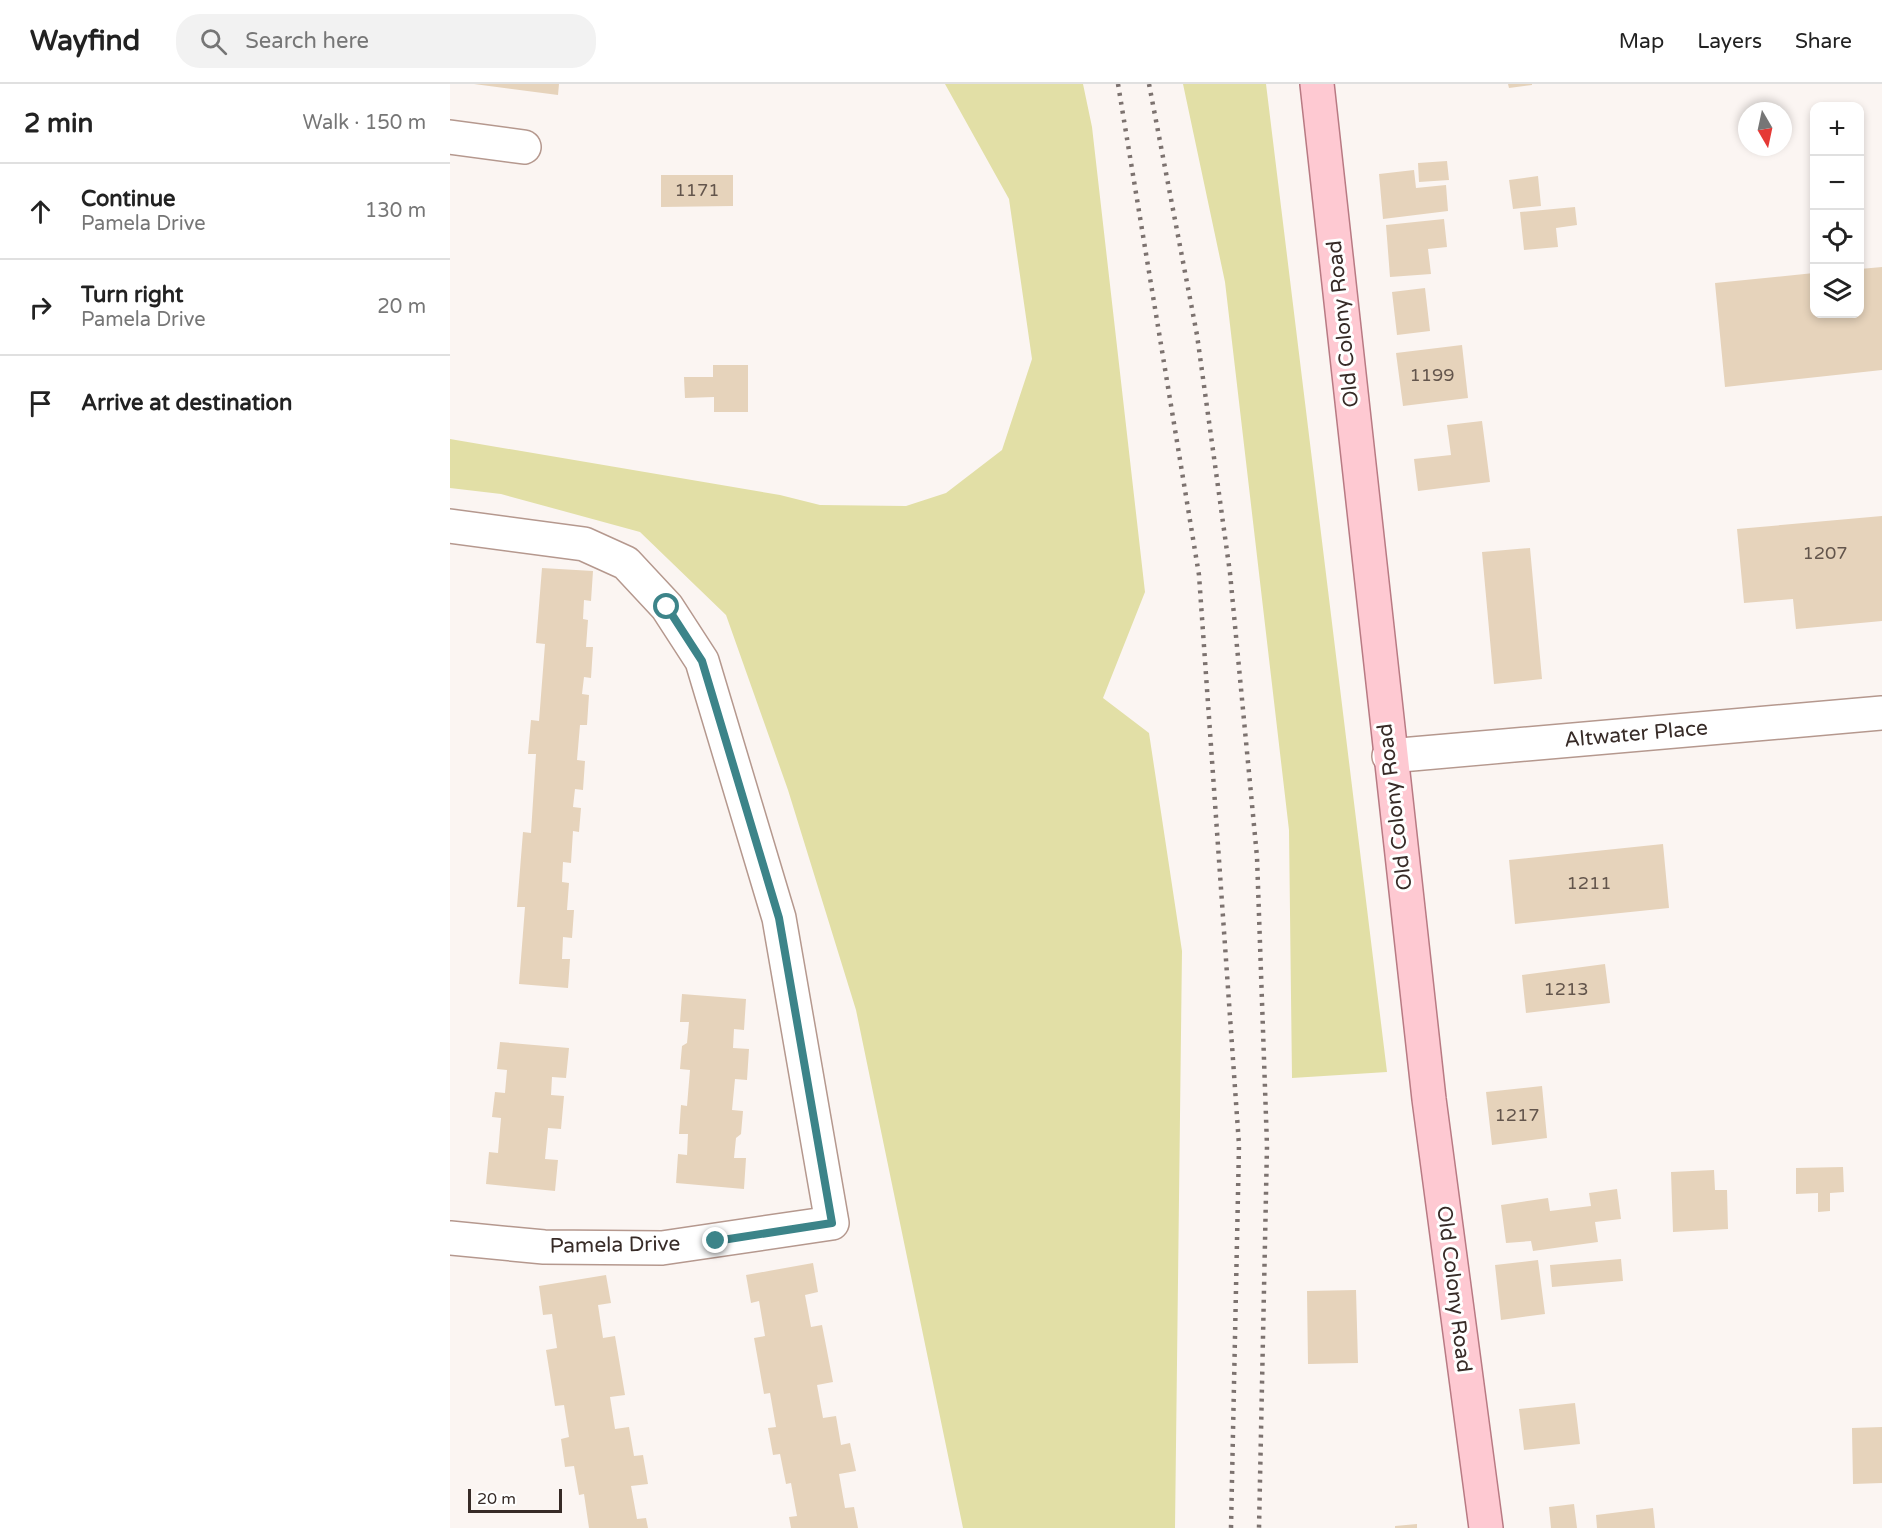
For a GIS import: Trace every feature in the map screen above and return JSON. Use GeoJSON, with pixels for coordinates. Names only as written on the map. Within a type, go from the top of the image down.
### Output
{"type":"FeatureCollection","features":[{"type":"Feature","properties":{"kind":"main road","name":"Old Colony Road"},"geometry":{"type":"LineString","coordinates":[[1317,84],[1389,756],[1429,1099],[1486,1528]]}},
{"type":"Feature","properties":{"kind":"street"},"geometry":{"type":"LineString","coordinates":[[450,137],[524,147]]}},
{"type":"Feature","properties":{"kind":"street","name":"Pamela Drive"},"geometry":{"type":"LineString","coordinates":[[450,526],[584,544],[626,563],[667,607],[702,661],[779,918],[832,1223],[662,1248],[544,1247],[450,1238]]}},
{"type":"Feature","properties":{"kind":"street","name":"Altwater Place"},"geometry":{"type":"LineString","coordinates":[[1389,756],[1882,714]]}},
{"type":"Feature","properties":{"kind":"shaded area"},"geometry":{"type":"Polygon","coordinates":[[[945,84],[1083,84],[1092,127],[1145,592],[1103,698],[1149,733],[1182,951],[1175,1528],[963,1528],[856,1010],[788,790],[726,615],[640,532],[501,494],[450,488],[450,439],[780,495],[820,505],[906,506],[946,493],[1002,450],[1032,359],[1009,199],[945,84]]]}},
{"type":"Feature","properties":{"kind":"shaded area"},"geometry":{"type":"Polygon","coordinates":[[[1183,84],[1266,84],[1387,1072],[1292,1078],[1289,830],[1225,282],[1183,84]]]}},
{"type":"Feature","properties":{"kind":"building"},"geometry":{"type":"Polygon","coordinates":[[[474,84],[559,84],[558,95],[474,84]]]}},
{"type":"Feature","properties":{"kind":"building"},"geometry":{"type":"Polygon","coordinates":[[[1508,84],[1532,84],[1532,85],[1509,88],[1508,84]]]}},
{"type":"Feature","properties":{"kind":"building"},"geometry":{"type":"Polygon","coordinates":[[[1447,161],[1449,180],[1419,182],[1418,163],[1447,161]]]}},
{"type":"Feature","properties":{"kind":"building"},"geometry":{"type":"Polygon","coordinates":[[[1414,170],[1416,188],[1446,185],[1448,211],[1383,219],[1379,174],[1414,170]]]}},
{"type":"Feature","properties":{"kind":"building"},"geometry":{"type":"Polygon","coordinates":[[[661,175],[733,175],[733,206],[661,207],[661,175]]]}},
{"type":"Feature","properties":{"kind":"building"},"geometry":{"type":"Polygon","coordinates":[[[1538,176],[1541,206],[1513,209],[1509,180],[1538,176]]]}},
{"type":"Feature","properties":{"kind":"building"},"geometry":{"type":"Polygon","coordinates":[[[1575,207],[1577,225],[1556,228],[1558,247],[1524,250],[1520,212],[1575,207]]]}},
{"type":"Feature","properties":{"kind":"building"},"geometry":{"type":"Polygon","coordinates":[[[1444,219],[1447,247],[1428,249],[1431,274],[1390,277],[1386,225],[1444,219]]]}},
{"type":"Feature","properties":{"kind":"building"},"geometry":{"type":"Polygon","coordinates":[[[1882,267],[1882,370],[1725,387],[1715,283],[1810,273],[1810,318],[1864,318],[1864,269],[1882,267]]]}},
{"type":"Feature","properties":{"kind":"building"},"geometry":{"type":"Polygon","coordinates":[[[1425,288],[1430,331],[1397,335],[1392,292],[1425,288]]]}},
{"type":"Feature","properties":{"kind":"building"},"geometry":{"type":"Polygon","coordinates":[[[1462,345],[1468,398],[1403,406],[1396,353],[1462,345]]]}},
{"type":"Feature","properties":{"kind":"building"},"geometry":{"type":"Polygon","coordinates":[[[713,365],[748,365],[748,412],[714,412],[714,397],[685,398],[684,377],[713,377],[713,365]]]}},
{"type":"Feature","properties":{"kind":"building"},"geometry":{"type":"Polygon","coordinates":[[[1482,421],[1490,482],[1418,491],[1414,459],[1451,455],[1447,425],[1482,421]]]}},
{"type":"Feature","properties":{"kind":"building"},"geometry":{"type":"Polygon","coordinates":[[[1882,516],[1882,621],[1796,629],[1793,599],[1744,603],[1737,529],[1882,516]]]}},
{"type":"Feature","properties":{"kind":"building"},"geometry":{"type":"Polygon","coordinates":[[[1530,548],[1542,679],[1494,684],[1482,552],[1530,548]]]}},
{"type":"Feature","properties":{"kind":"building"},"geometry":{"type":"Polygon","coordinates":[[[542,568],[593,571],[591,601],[584,600],[583,619],[588,620],[586,647],[593,647],[591,678],[584,677],[582,694],[589,695],[587,725],[580,725],[577,760],[585,761],[583,790],[575,789],[573,807],[581,808],[579,832],[573,831],[571,863],[563,862],[562,882],[569,883],[567,910],[574,910],[572,938],[563,937],[562,959],[570,959],[568,988],[519,984],[525,907],[517,907],[523,832],[531,833],[536,754],[528,754],[531,720],[539,721],[545,644],[536,643],[542,568]]]}},
{"type":"Feature","properties":{"kind":"building"},"geometry":{"type":"Polygon","coordinates":[[[1663,844],[1669,908],[1515,924],[1509,860],[1663,844]]]}},
{"type":"Feature","properties":{"kind":"building"},"geometry":{"type":"Polygon","coordinates":[[[1605,964],[1610,1003],[1526,1013],[1522,975],[1605,964]]]}},
{"type":"Feature","properties":{"kind":"building"},"geometry":{"type":"Polygon","coordinates":[[[682,994],[746,999],[744,1030],[734,1029],[733,1048],[749,1049],[747,1080],[735,1079],[732,1110],[743,1111],[741,1134],[736,1138],[734,1158],[746,1158],[744,1189],[676,1183],[678,1154],[687,1155],[688,1134],[679,1134],[681,1105],[687,1106],[690,1070],[680,1069],[682,1046],[687,1043],[689,1022],[680,1022],[682,994]]]}},
{"type":"Feature","properties":{"kind":"building"},"geometry":{"type":"Polygon","coordinates":[[[500,1042],[569,1048],[566,1078],[552,1077],[551,1095],[564,1096],[561,1129],[548,1128],[545,1159],[558,1160],[555,1191],[486,1184],[489,1152],[498,1153],[501,1118],[492,1117],[495,1092],[505,1093],[507,1070],[497,1069],[500,1042]]]}},
{"type":"Feature","properties":{"kind":"building"},"geometry":{"type":"Polygon","coordinates":[[[1542,1086],[1547,1138],[1492,1145],[1486,1092],[1542,1086]]]}},
{"type":"Feature","properties":{"kind":"building"},"geometry":{"type":"Polygon","coordinates":[[[1843,1167],[1844,1192],[1830,1193],[1830,1211],[1818,1212],[1818,1193],[1796,1194],[1796,1168],[1843,1167]]]}},
{"type":"Feature","properties":{"kind":"building"},"geometry":{"type":"Polygon","coordinates":[[[1714,1170],[1715,1190],[1727,1190],[1728,1229],[1673,1232],[1671,1172],[1714,1170]]]}},
{"type":"Feature","properties":{"kind":"building"},"geometry":{"type":"Polygon","coordinates":[[[1617,1189],[1621,1219],[1595,1222],[1598,1242],[1533,1251],[1531,1241],[1506,1243],[1501,1205],[1548,1198],[1550,1211],[1591,1206],[1589,1193],[1617,1189]]]}},
{"type":"Feature","properties":{"kind":"building"},"geometry":{"type":"Polygon","coordinates":[[[1621,1259],[1623,1281],[1552,1287],[1550,1265],[1621,1259]]]}},
{"type":"Feature","properties":{"kind":"building"},"geometry":{"type":"Polygon","coordinates":[[[1538,1260],[1545,1314],[1501,1320],[1495,1265],[1538,1260]]]}},
{"type":"Feature","properties":{"kind":"building"},"geometry":{"type":"Polygon","coordinates":[[[813,1263],[818,1292],[805,1295],[811,1327],[822,1325],[833,1382],[817,1385],[823,1418],[836,1416],[841,1445],[850,1443],[856,1471],[839,1474],[845,1508],[854,1507],[858,1528],[791,1528],[789,1517],[797,1516],[791,1483],[786,1484],[780,1454],[773,1455],[768,1428],[776,1427],[770,1393],[764,1394],[754,1338],[765,1336],[759,1301],[751,1303],[746,1275],[813,1263]]]}},
{"type":"Feature","properties":{"kind":"building"},"geometry":{"type":"Polygon","coordinates":[[[606,1275],[611,1303],[598,1305],[603,1338],[615,1336],[625,1395],[610,1397],[615,1429],[629,1427],[634,1456],[643,1455],[648,1484],[631,1486],[637,1519],[646,1518],[648,1528],[589,1528],[584,1494],[579,1495],[574,1466],[565,1467],[561,1439],[569,1437],[564,1405],[555,1406],[546,1350],[557,1348],[552,1314],[543,1315],[539,1286],[606,1275]]]}},
{"type":"Feature","properties":{"kind":"building"},"geometry":{"type":"Polygon","coordinates":[[[1356,1290],[1358,1363],[1308,1364],[1307,1291],[1356,1290]]]}},
{"type":"Feature","properties":{"kind":"building"},"geometry":{"type":"Polygon","coordinates":[[[1575,1403],[1580,1444],[1524,1450],[1519,1409],[1575,1403]]]}},
{"type":"Feature","properties":{"kind":"building"},"geometry":{"type":"Polygon","coordinates":[[[1882,1427],[1882,1483],[1853,1484],[1852,1428],[1882,1427]]]}},
{"type":"Feature","properties":{"kind":"building"},"geometry":{"type":"Polygon","coordinates":[[[1574,1504],[1577,1528],[1551,1528],[1549,1507],[1574,1504]]]}},
{"type":"Feature","properties":{"kind":"building"},"geometry":{"type":"Polygon","coordinates":[[[1653,1508],[1655,1528],[1597,1528],[1596,1515],[1653,1508]]]}},
{"type":"Feature","properties":{"kind":"building"},"geometry":{"type":"Polygon","coordinates":[[[1417,1524],[1417,1528],[1395,1528],[1395,1526],[1417,1524]]]}},
{"type":"Feature","properties":{"kind":"railway"},"geometry":{"type":"LineString","coordinates":[[1118,84],[1199,575],[1239,1145],[1231,1528]]}},
{"type":"Feature","properties":{"kind":"railway"},"geometry":{"type":"LineString","coordinates":[[1149,84],[1197,335],[1230,573],[1257,857],[1267,1146],[1259,1528]]}},
{"type":"Feature","properties":{"kind":"route"},"geometry":{"type":"LineString","coordinates":[[667,607],[702,661],[779,918],[832,1223],[716,1241]]}}]}
